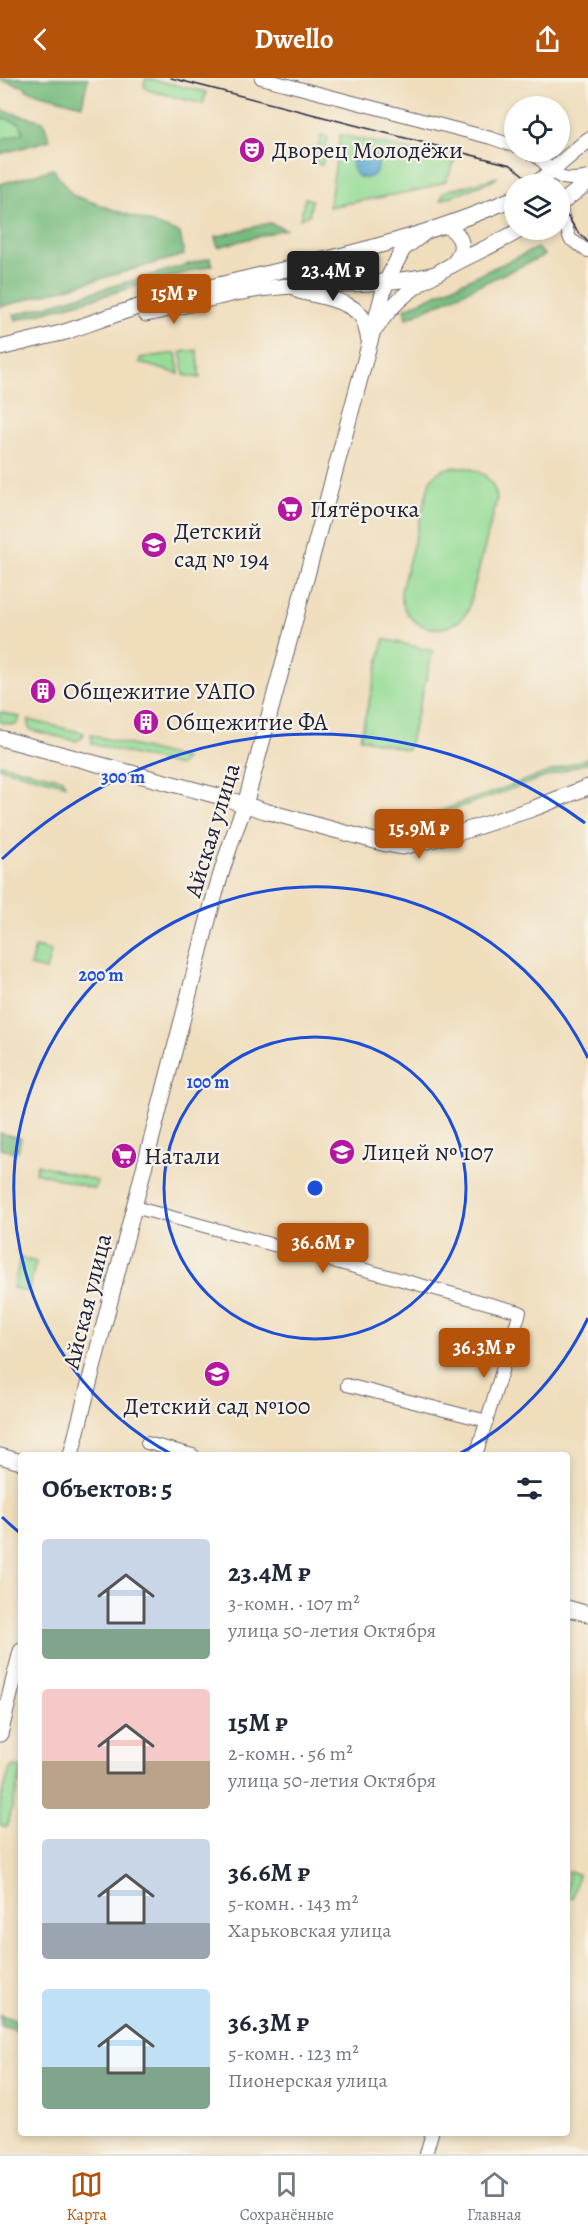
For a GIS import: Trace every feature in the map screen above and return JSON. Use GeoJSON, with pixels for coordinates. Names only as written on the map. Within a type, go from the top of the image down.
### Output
{"type":"FeatureCollection","features":[{"type":"Feature","properties":{"kind":"main road"},"geometry":{"type":"LineString","coordinates":[[557,174],[588,140]]}},
{"type":"Feature","properties":{"kind":"main road"},"geometry":{"type":"LineString","coordinates":[[570,197],[588,182]]}},
{"type":"Feature","properties":{"kind":"main road"},"geometry":{"type":"LineString","coordinates":[[62,333],[176,295],[424,233],[504,202]]}},
{"type":"Feature","properties":{"kind":"main road"},"geometry":{"type":"LineString","coordinates":[[0,348],[220,297],[280,287],[386,282],[441,271],[458,258],[462,244],[455,230],[447,226]]}},
{"type":"Feature","properties":{"kind":"main road","name":"Айская улица"},"geometry":{"type":"LineString","coordinates":[[72,1452],[215,896],[245,805],[369,340],[386,282],[396,259],[403,249],[424,233]]}},
{"type":"Feature","properties":{"kind":"main road"},"geometry":{"type":"LineString","coordinates":[[369,340],[405,293],[441,271],[504,238]]}},
{"type":"Feature","properties":{"kind":"main road"},"geometry":{"type":"LineString","coordinates":[[280,287],[319,296],[352,308],[362,317],[369,340]]}},
{"type":"Feature","properties":{"kind":"main road"},"geometry":{"type":"LineString","coordinates":[[0,738],[402,847],[455,834],[532,809],[588,787]]}},
{"type":"Feature","properties":{"kind":"main road"},"geometry":{"type":"LineString","coordinates":[[0,1456],[18,1461]]}},
{"type":"Feature","properties":{"kind":"main road"},"geometry":{"type":"LineString","coordinates":[[570,1610],[588,1614]]}},
{"type":"Feature","properties":{"kind":"main road"},"geometry":{"type":"LineString","coordinates":[[0,1734],[18,1663]]}},
{"type":"Feature","properties":{"kind":"street"},"geometry":{"type":"LineString","coordinates":[[261,78],[504,143]]}},
{"type":"Feature","properties":{"kind":"street"},"geometry":{"type":"LineString","coordinates":[[570,180],[588,177]]}},
{"type":"Feature","properties":{"kind":"street"},"geometry":{"type":"LineString","coordinates":[[570,239],[588,251]]}},
{"type":"Feature","properties":{"kind":"street"},"geometry":{"type":"LineString","coordinates":[[134,1207],[520,1312],[477,1452]]}},
{"type":"Feature","properties":{"kind":"street"},"geometry":{"type":"LineString","coordinates":[[347,1384],[487,1421]]}},
{"type":"Feature","properties":{"kind":"street"},"geometry":{"type":"LineString","coordinates":[[147,1443],[182,1452]]}},
{"type":"Feature","properties":{"kind":"street"},"geometry":{"type":"LineString","coordinates":[[426,2154],[431,2136]]}},
{"type":"Feature","properties":{"kind":"green space"},"geometry":{"type":"Polygon","coordinates":[[[0,78],[88,78],[82,105],[26,90],[26,87],[0,80],[0,78]]]}},
{"type":"Feature","properties":{"kind":"green space"},"geometry":{"type":"Polygon","coordinates":[[[146,78],[206,92],[203,104],[148,90],[144,86],[146,78]]]}},
{"type":"Feature","properties":{"kind":"green space"},"geometry":{"type":"Polygon","coordinates":[[[0,110],[43,121],[50,140],[0,154],[0,140],[23,133],[20,123],[0,117],[0,110]]]}},
{"type":"Feature","properties":{"kind":"green space"},"geometry":{"type":"Polygon","coordinates":[[[0,117],[21,123],[23,134],[0,140],[0,117]]]}},
{"type":"Feature","properties":{"kind":"green space"},"geometry":{"type":"Polygon","coordinates":[[[321,135],[328,137],[322,165],[315,163],[321,135]]]}},
{"type":"Feature","properties":{"kind":"green space"},"geometry":{"type":"Polygon","coordinates":[[[340,135],[455,159],[446,181],[424,189],[329,207],[340,135]]]}},
{"type":"Feature","properties":{"kind":"green space"},"geometry":{"type":"Polygon","coordinates":[[[53,169],[72,195],[180,233],[184,255],[0,307],[0,184],[53,169]]]}},
{"type":"Feature","properties":{"kind":"green space"},"geometry":{"type":"Polygon","coordinates":[[[498,177],[492,181],[441,200],[444,192],[498,177]]]}},
{"type":"Feature","properties":{"kind":"green space"},"geometry":{"type":"Polygon","coordinates":[[[305,198],[312,200],[309,215],[300,219],[305,198]]]}},
{"type":"Feature","properties":{"kind":"green space"},"geometry":{"type":"Polygon","coordinates":[[[269,223],[285,229],[218,247],[215,237],[269,223]]]}},
{"type":"Feature","properties":{"kind":"green space"},"geometry":{"type":"Polygon","coordinates":[[[537,248],[545,255],[406,319],[404,309],[537,248]]]}},
{"type":"Feature","properties":{"kind":"green space"},"geometry":{"type":"Polygon","coordinates":[[[210,258],[213,265],[16,320],[14,315],[210,258]]]}},
{"type":"Feature","properties":{"kind":"green space"},"geometry":{"type":"Polygon","coordinates":[[[197,350],[200,378],[184,375],[181,352],[197,350]]]}},
{"type":"Feature","properties":{"kind":"green space"},"geometry":{"type":"Polygon","coordinates":[[[176,353],[179,374],[140,363],[140,358],[176,353]]]}},
{"type":"Feature","properties":{"kind":"green space"},"geometry":{"type":"Polygon","coordinates":[[[461,467],[475,470],[485,476],[493,486],[497,499],[468,611],[459,621],[449,626],[426,627],[408,615],[401,591],[430,481],[443,470],[461,467]]]}},
{"type":"Feature","properties":{"kind":"green space"},"geometry":{"type":"Polygon","coordinates":[[[384,639],[433,651],[408,750],[360,738],[384,639]]]}},
{"type":"Feature","properties":{"kind":"green space"},"geometry":{"type":"Polygon","coordinates":[[[0,712],[20,717],[17,724],[0,722],[0,712]]]}},
{"type":"Feature","properties":{"kind":"green space"},"geometry":{"type":"Polygon","coordinates":[[[29,720],[84,733],[82,738],[76,741],[31,730],[28,726],[29,720]]]}},
{"type":"Feature","properties":{"kind":"green space"},"geometry":{"type":"Polygon","coordinates":[[[91,735],[185,759],[179,766],[92,744],[91,735]]]}},
{"type":"Feature","properties":{"kind":"green space"},"geometry":{"type":"Polygon","coordinates":[[[588,758],[588,762],[435,816],[434,813],[588,758]]]}},
{"type":"Feature","properties":{"kind":"green space"},"geometry":{"type":"Polygon","coordinates":[[[0,764],[62,779],[65,784],[0,768],[0,764]]]}},
{"type":"Feature","properties":{"kind":"green space"},"geometry":{"type":"Polygon","coordinates":[[[35,947],[51,951],[46,970],[30,966],[35,947]]]}},
{"type":"Feature","properties":{"kind":"green space"},"geometry":{"type":"Polygon","coordinates":[[[0,1133],[21,1138],[18,1150],[15,1152],[0,1149],[0,1133]]]}},
{"type":"Feature","properties":{"kind":"green space"},"geometry":{"type":"Polygon","coordinates":[[[37,1164],[97,1181],[95,1189],[35,1172],[37,1164]]]}},
{"type":"Feature","properties":{"kind":"green space"},"geometry":{"type":"Polygon","coordinates":[[[20,1258],[36,1262],[28,1292],[13,1288],[20,1258]]]}},
{"type":"Feature","properties":{"kind":"green space"},"geometry":{"type":"Polygon","coordinates":[[[18,1767],[18,1785],[7,1827],[0,1825],[0,1804],[10,1768],[18,1767]]]}},
{"type":"Feature","properties":{"kind":"green space"},"geometry":{"type":"Polygon","coordinates":[[[570,1872],[578,1874],[573,1898],[570,1898],[570,1872]]]}},
{"type":"Feature","properties":{"kind":"green space"},"geometry":{"type":"Polygon","coordinates":[[[0,2015],[18,2020],[18,2031],[0,2026],[0,2015]]]}},
{"type":"Feature","properties":{"kind":"water"},"geometry":{"type":"Polygon","coordinates":[[[365,152],[374,156],[378,165],[374,174],[365,178],[356,174],[352,165],[356,156],[365,152]]]}},
{"type":"Feature","properties":{"kind":"tram line"},"geometry":{"type":"LineString","coordinates":[[171,78],[511,165],[522,174]]}},
{"type":"Feature","properties":{"kind":"tram line"},"geometry":{"type":"LineString","coordinates":[[570,220],[588,242]]}},
{"type":"Feature","properties":{"kind":"place","name":"Дворец Молодёжи"},"geometry":{"type":"Point","coordinates":[252,150]}},
{"type":"Feature","properties":{"kind":"place","name":"Пятёрочка"},"geometry":{"type":"Point","coordinates":[290,509]}},
{"type":"Feature","properties":{"kind":"place","name":"Детский сад № 194"},"geometry":{"type":"Point","coordinates":[154,545]}},
{"type":"Feature","properties":{"kind":"place","name":"Общежитие УАПО"},"geometry":{"type":"Point","coordinates":[43,691]}},
{"type":"Feature","properties":{"kind":"place","name":"Общежитие ФА"},"geometry":{"type":"Point","coordinates":[146,722]}},
{"type":"Feature","properties":{"kind":"place","name":"Лицей № 107"},"geometry":{"type":"Point","coordinates":[342,1152]}},
{"type":"Feature","properties":{"kind":"place","name":"Натали"},"geometry":{"type":"Point","coordinates":[124,1156]}},
{"type":"Feature","properties":{"kind":"place","name":"Детский сад №100"},"geometry":{"type":"Point","coordinates":[217,1374]}}]}
